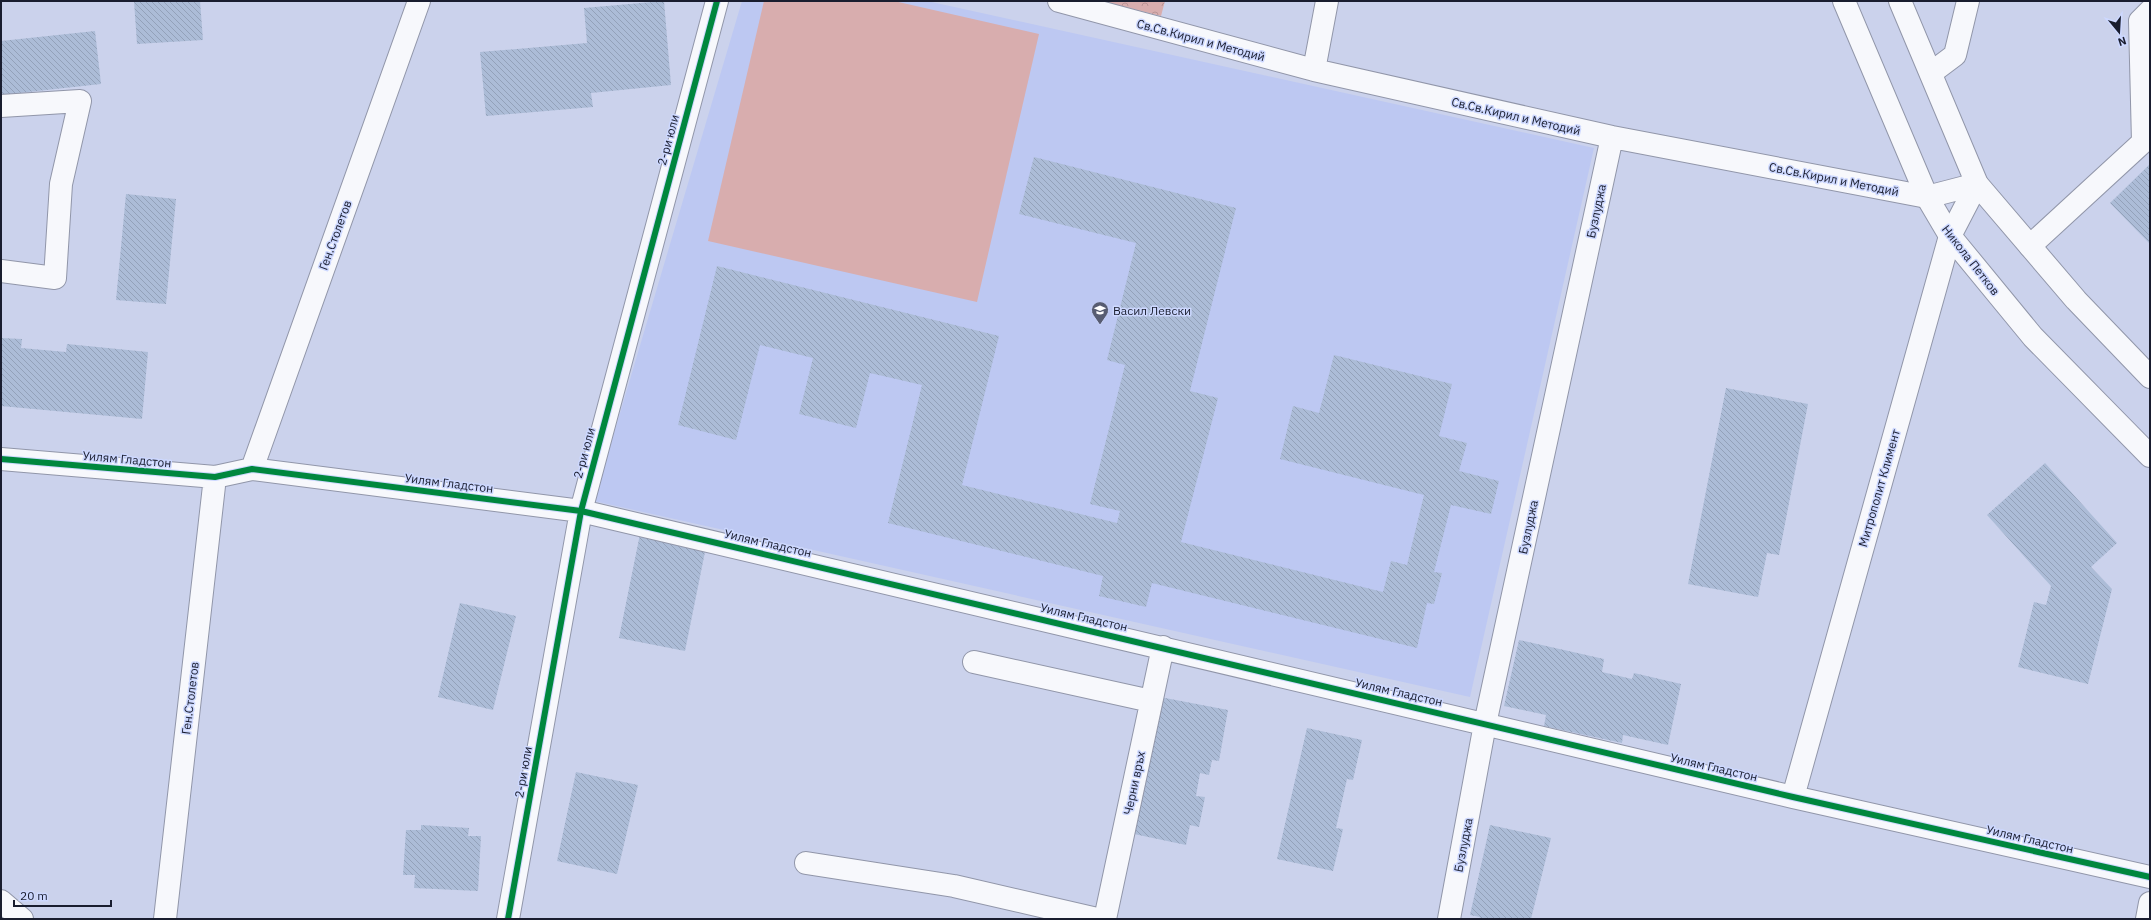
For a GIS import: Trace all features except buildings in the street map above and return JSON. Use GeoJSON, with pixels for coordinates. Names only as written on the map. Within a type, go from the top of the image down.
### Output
{"type":"FeatureCollection","features":[{"type":"Feature","properties":{"kind":"street","name":"Ген.Столетов"},"geometry":{"type":"LineString","coordinates":[[252,469],[419,1]]}},
{"type":"Feature","properties":{"kind":"street","name":"2-ри юли"},"geometry":{"type":"LineString","coordinates":[[508,919],[580,511],[717,1]]}},
{"type":"Feature","properties":{"kind":"street","name":"Св.Св.Кирил и Методий"},"geometry":{"type":"LineString","coordinates":[[1059,1],[1314,70],[1612,137],[1927,197],[1978,184]]}},
{"type":"Feature","properties":{"kind":"street"},"geometry":{"type":"LineString","coordinates":[[1314,70],[1327,1]]}},
{"type":"Feature","properties":{"kind":"street","name":"Никола Петков"},"geometry":{"type":"LineString","coordinates":[[1844,1],[1927,197],[1950,236],[2033,337],[2150,456]]}},
{"type":"Feature","properties":{"kind":"street"},"geometry":{"type":"LineString","coordinates":[[1900,1],[1978,184],[2076,300],[2150,377]]}},
{"type":"Feature","properties":{"kind":"street"},"geometry":{"type":"LineString","coordinates":[[1931,73],[1955,55],[1968,1]]}},
{"type":"Feature","properties":{"kind":"street"},"geometry":{"type":"LineString","coordinates":[[2030,246],[2143,142],[2140,21],[2150,11]]}},
{"type":"Feature","properties":{"kind":"street"},"geometry":{"type":"LineString","coordinates":[[1,106],[80,101],[61,184],[56,278],[1,271]]}},
{"type":"Feature","properties":{"kind":"street","name":"Бузлуджа"},"geometry":{"type":"LineString","coordinates":[[1449,919],[1485,724],[1612,137]]}},
{"type":"Feature","properties":{"kind":"street","name":"Митрополит Климент"},"geometry":{"type":"LineString","coordinates":[[1793,797],[1950,236],[1978,184]]}},
{"type":"Feature","properties":{"kind":"street","name":"Уилям Гладстон"},"geometry":{"type":"LineString","coordinates":[[1,459],[215,477],[252,469],[580,511],[1163,647],[1793,797],[2150,877]]}},
{"type":"Feature","properties":{"kind":"street","name":"Ген.Столетов"},"geometry":{"type":"LineString","coordinates":[[165,919],[215,477]]}},
{"type":"Feature","properties":{"kind":"street","name":"Черни връх"},"geometry":{"type":"LineString","coordinates":[[1105,919],[1163,647]]}},
{"type":"Feature","properties":{"kind":"street"},"geometry":{"type":"LineString","coordinates":[[974,662],[1151,701]]}},
{"type":"Feature","properties":{"kind":"street"},"geometry":{"type":"LineString","coordinates":[[806,862],[954,886],[1097,919]]}},
{"type":"Feature","properties":{"kind":"street"},"geometry":{"type":"LineString","coordinates":[[1,901],[22,919]]}},
{"type":"Feature","properties":{"kind":"street"},"geometry":{"type":"LineString","coordinates":[[2147,919],[2150,903]]}},
{"type":"Feature","properties":{"kind":"shaded area","name":"Васил Левски"},"geometry":{"type":"Polygon","coordinates":[[[742,1],[927,1],[1594,148],[1470,697],[594,501],[742,1]]]}},
{"type":"Feature","properties":{"kind":"green space"},"geometry":{"type":"Polygon","coordinates":[[[764,1],[894,1],[1039,34],[977,302],[708,241],[764,1]]]}},
{"type":"Feature","properties":{"kind":"green space"},"geometry":{"type":"Polygon","coordinates":[[[1101,1],[1165,1],[1161,16],[1101,1]]]}},
{"type":"Feature","properties":{"kind":"cycle path"},"geometry":{"type":"LineString","coordinates":[[508,919],[581,511],[717,1]]}},
{"type":"Feature","properties":{"kind":"cycle path"},"geometry":{"type":"LineString","coordinates":[[1,459],[215,477],[252,469],[581,511],[1793,797],[2150,877]]}},
{"type":"Feature","properties":{"kind":"place","name":"Васил Левски"},"geometry":{"type":"Point","coordinates":[1100,325]}}]}
